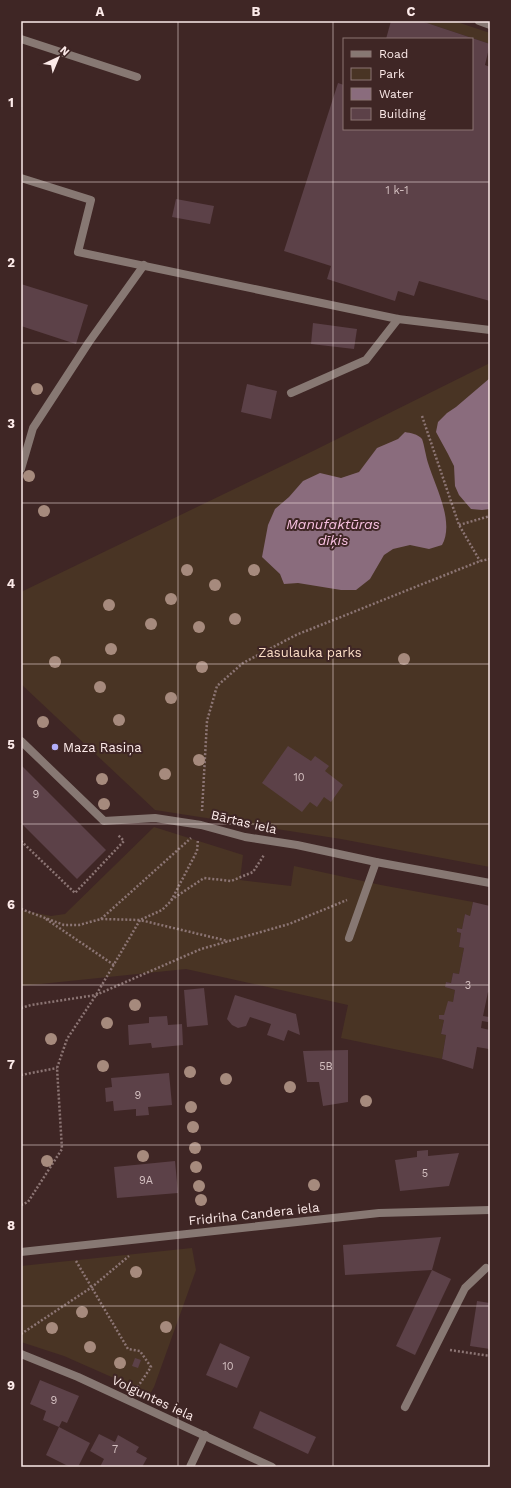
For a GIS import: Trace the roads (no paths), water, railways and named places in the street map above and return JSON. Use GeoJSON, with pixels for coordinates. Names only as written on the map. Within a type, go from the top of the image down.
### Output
{"type":"FeatureCollection","features":[{"type":"Feature","properties":{"kind":"street"},"geometry":{"type":"LineString","coordinates":[[478,21],[490,25]]}},
{"type":"Feature","properties":{"kind":"street"},"geometry":{"type":"LineString","coordinates":[[21,39],[137,77]]}},
{"type":"Feature","properties":{"kind":"street"},"geometry":{"type":"LineString","coordinates":[[21,178],[91,200],[78,252],[398,319],[490,330]]}},
{"type":"Feature","properties":{"kind":"street"},"geometry":{"type":"LineString","coordinates":[[21,469],[33,428],[89,342],[144,265]]}},
{"type":"Feature","properties":{"kind":"street"},"geometry":{"type":"LineString","coordinates":[[291,393],[366,360],[398,319]]}},
{"type":"Feature","properties":{"kind":"street","name":"Bārtas iela"},"geometry":{"type":"LineString","coordinates":[[21,741],[104,821],[155,818],[245,837],[297,845],[376,862],[490,883]]}},
{"type":"Feature","properties":{"kind":"street"},"geometry":{"type":"LineString","coordinates":[[349,938],[364,892],[376,862]]}},
{"type":"Feature","properties":{"kind":"street","name":"Fridriha Candera iela"},"geometry":{"type":"LineString","coordinates":[[21,1252],[379,1213],[490,1210]]}},
{"type":"Feature","properties":{"kind":"street"},"geometry":{"type":"LineString","coordinates":[[405,1407],[465,1288],[486,1268]]}},
{"type":"Feature","properties":{"kind":"street","name":"Volguntes iela"},"geometry":{"type":"LineString","coordinates":[[21,1354],[78,1376],[272,1467]]}},
{"type":"Feature","properties":{"kind":"street"},"geometry":{"type":"LineString","coordinates":[[190,1467],[205,1435]]}},
{"type":"Feature","properties":{"kind":"water"},"geometry":{"type":"Polygon","coordinates":[[[490,378],[490,509],[471,509],[459,495],[455,486],[454,466],[436,432],[438,422],[447,413],[490,378]]]}},
{"type":"Feature","properties":{"kind":"water","name":"Manufaktūras dīķis"},"geometry":{"type":"Polygon","coordinates":[[[405,432],[418,436],[423,441],[428,463],[445,515],[445,536],[442,545],[429,549],[410,545],[393,549],[384,555],[370,579],[356,590],[341,590],[298,583],[284,584],[280,574],[262,557],[268,525],[275,509],[289,497],[303,481],[320,473],[341,478],[359,472],[377,448],[398,439],[405,432]]]}},
{"type":"Feature","properties":{"kind":"place","name":"Maza Rasiņa"},"geometry":{"type":"Point","coordinates":[55,747]}},
{"type":"Feature","properties":{"kind":"park label","name":"Zasulauka parks"},"geometry":{"type":"Point","coordinates":[310,652]}}]}
